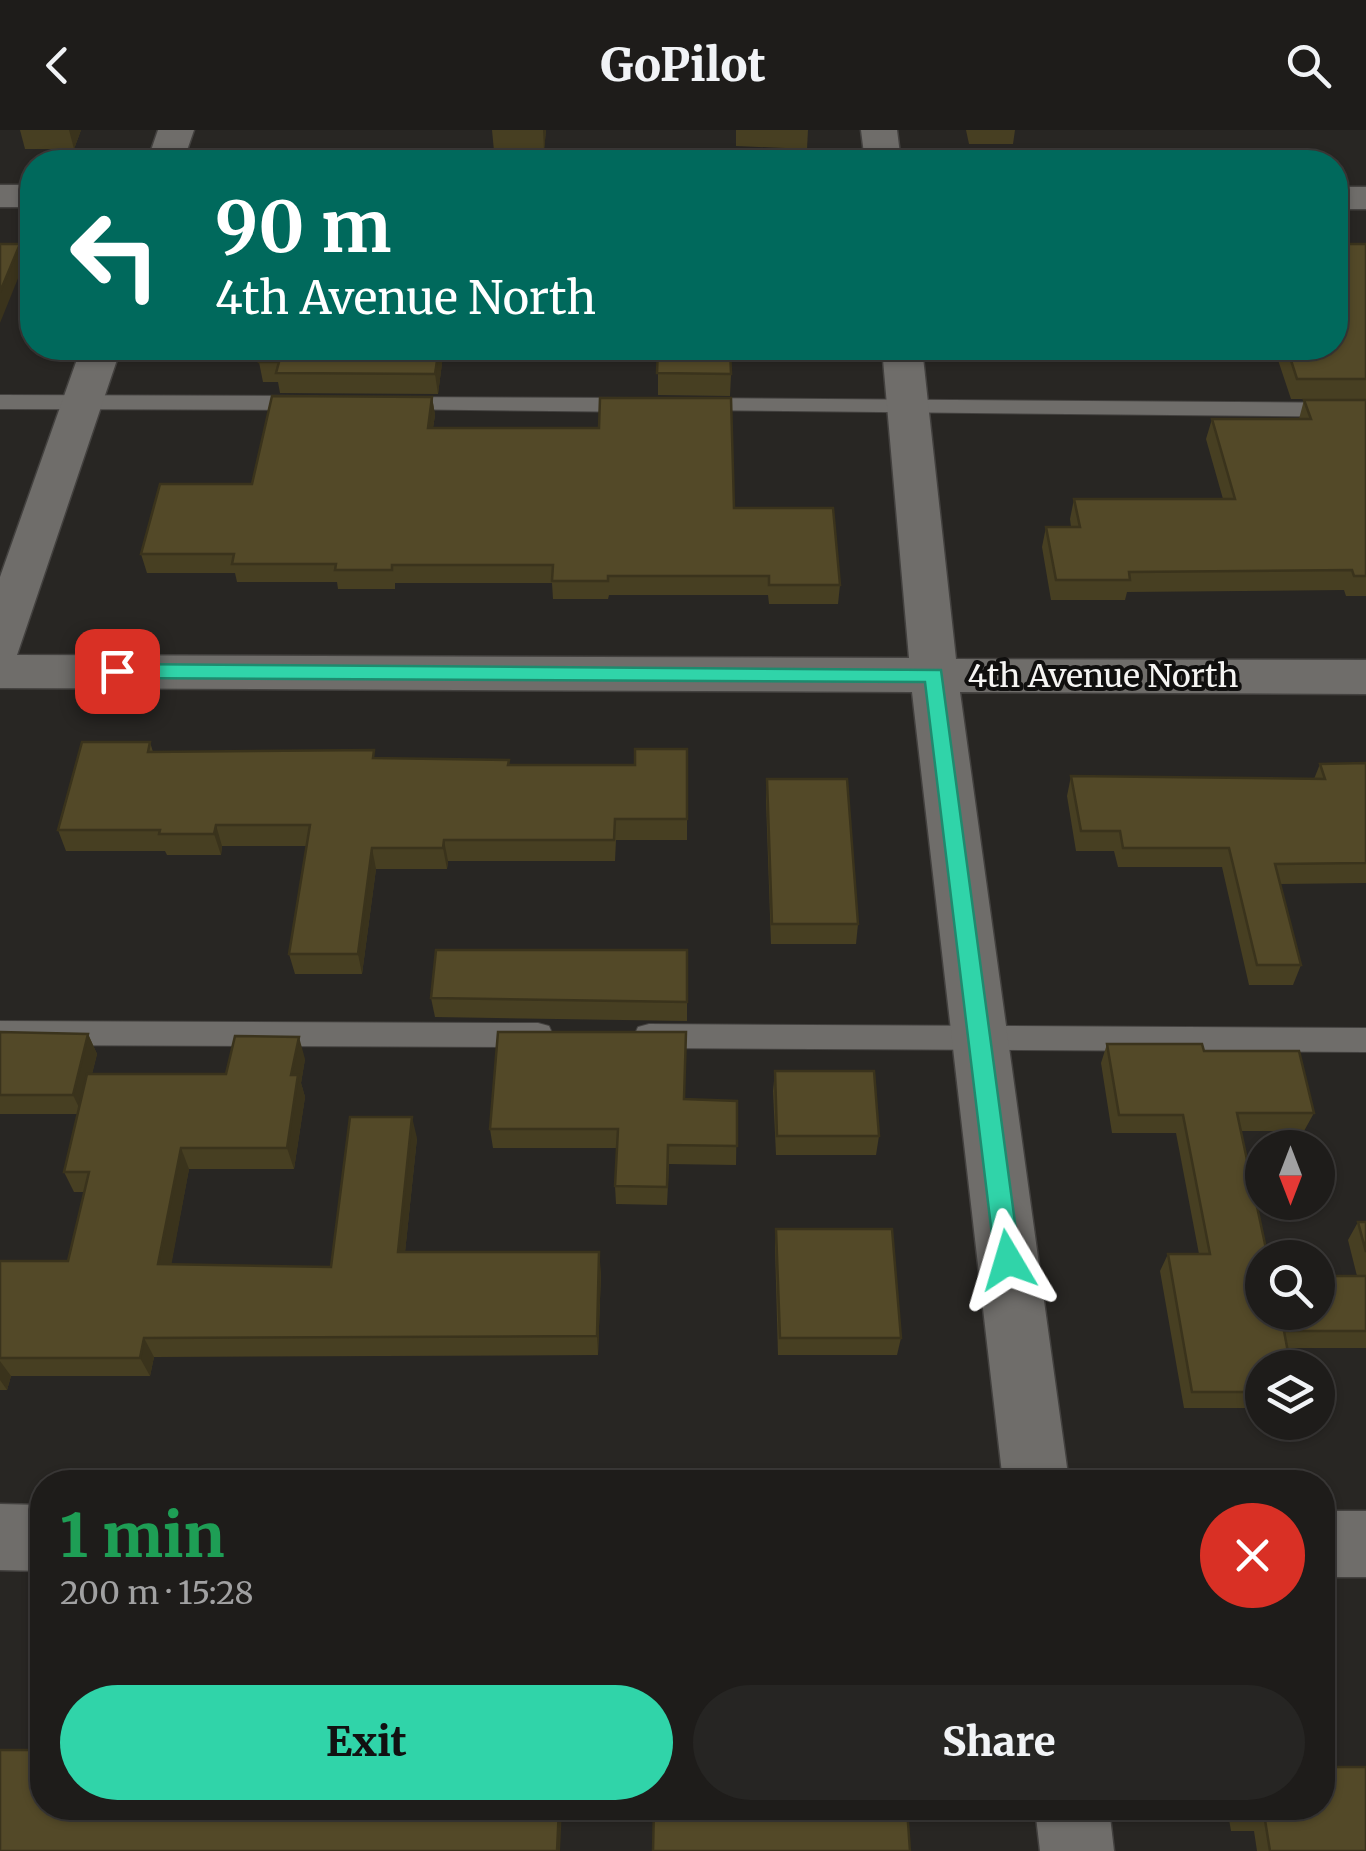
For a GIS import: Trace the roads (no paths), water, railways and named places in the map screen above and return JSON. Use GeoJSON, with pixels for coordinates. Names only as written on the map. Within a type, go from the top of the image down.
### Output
{"type":"FeatureCollection","features":[{"type":"Feature","properties":{"kind":"street"},"geometry":{"type":"LineString","coordinates":[[0,644],[98,360]]}},
{"type":"Feature","properties":{"kind":"street"},"geometry":{"type":"LineString","coordinates":[[903,360],[934,675],[1034,1470]]}},
{"type":"Feature","properties":{"kind":"street","name":"4th Avenue North"},"geometry":{"type":"LineString","coordinates":[[0,670],[1366,677]]}},
{"type":"Feature","properties":{"kind":"street"},"geometry":{"type":"LineString","coordinates":[[0,1538],[30,1538]]}},
{"type":"Feature","properties":{"kind":"street"},"geometry":{"type":"LineString","coordinates":[[1335,1544],[1366,1544]]}},
{"type":"Feature","properties":{"kind":"street"},"geometry":{"type":"LineString","coordinates":[[1073,1820],[1077,1851]]}},
{"type":"Feature","properties":{"kind":"lane"},"geometry":{"type":"LineString","coordinates":[[0,402],[338,404]]}},
{"type":"Feature","properties":{"kind":"lane"},"geometry":{"type":"LineString","coordinates":[[377,404],[1366,410]]}},
{"type":"Feature","properties":{"kind":"lane"},"geometry":{"type":"LineString","coordinates":[[0,1033],[560,1036]]}},
{"type":"Feature","properties":{"kind":"lane"},"geometry":{"type":"LineString","coordinates":[[620,1036],[1366,1040]]}}]}
